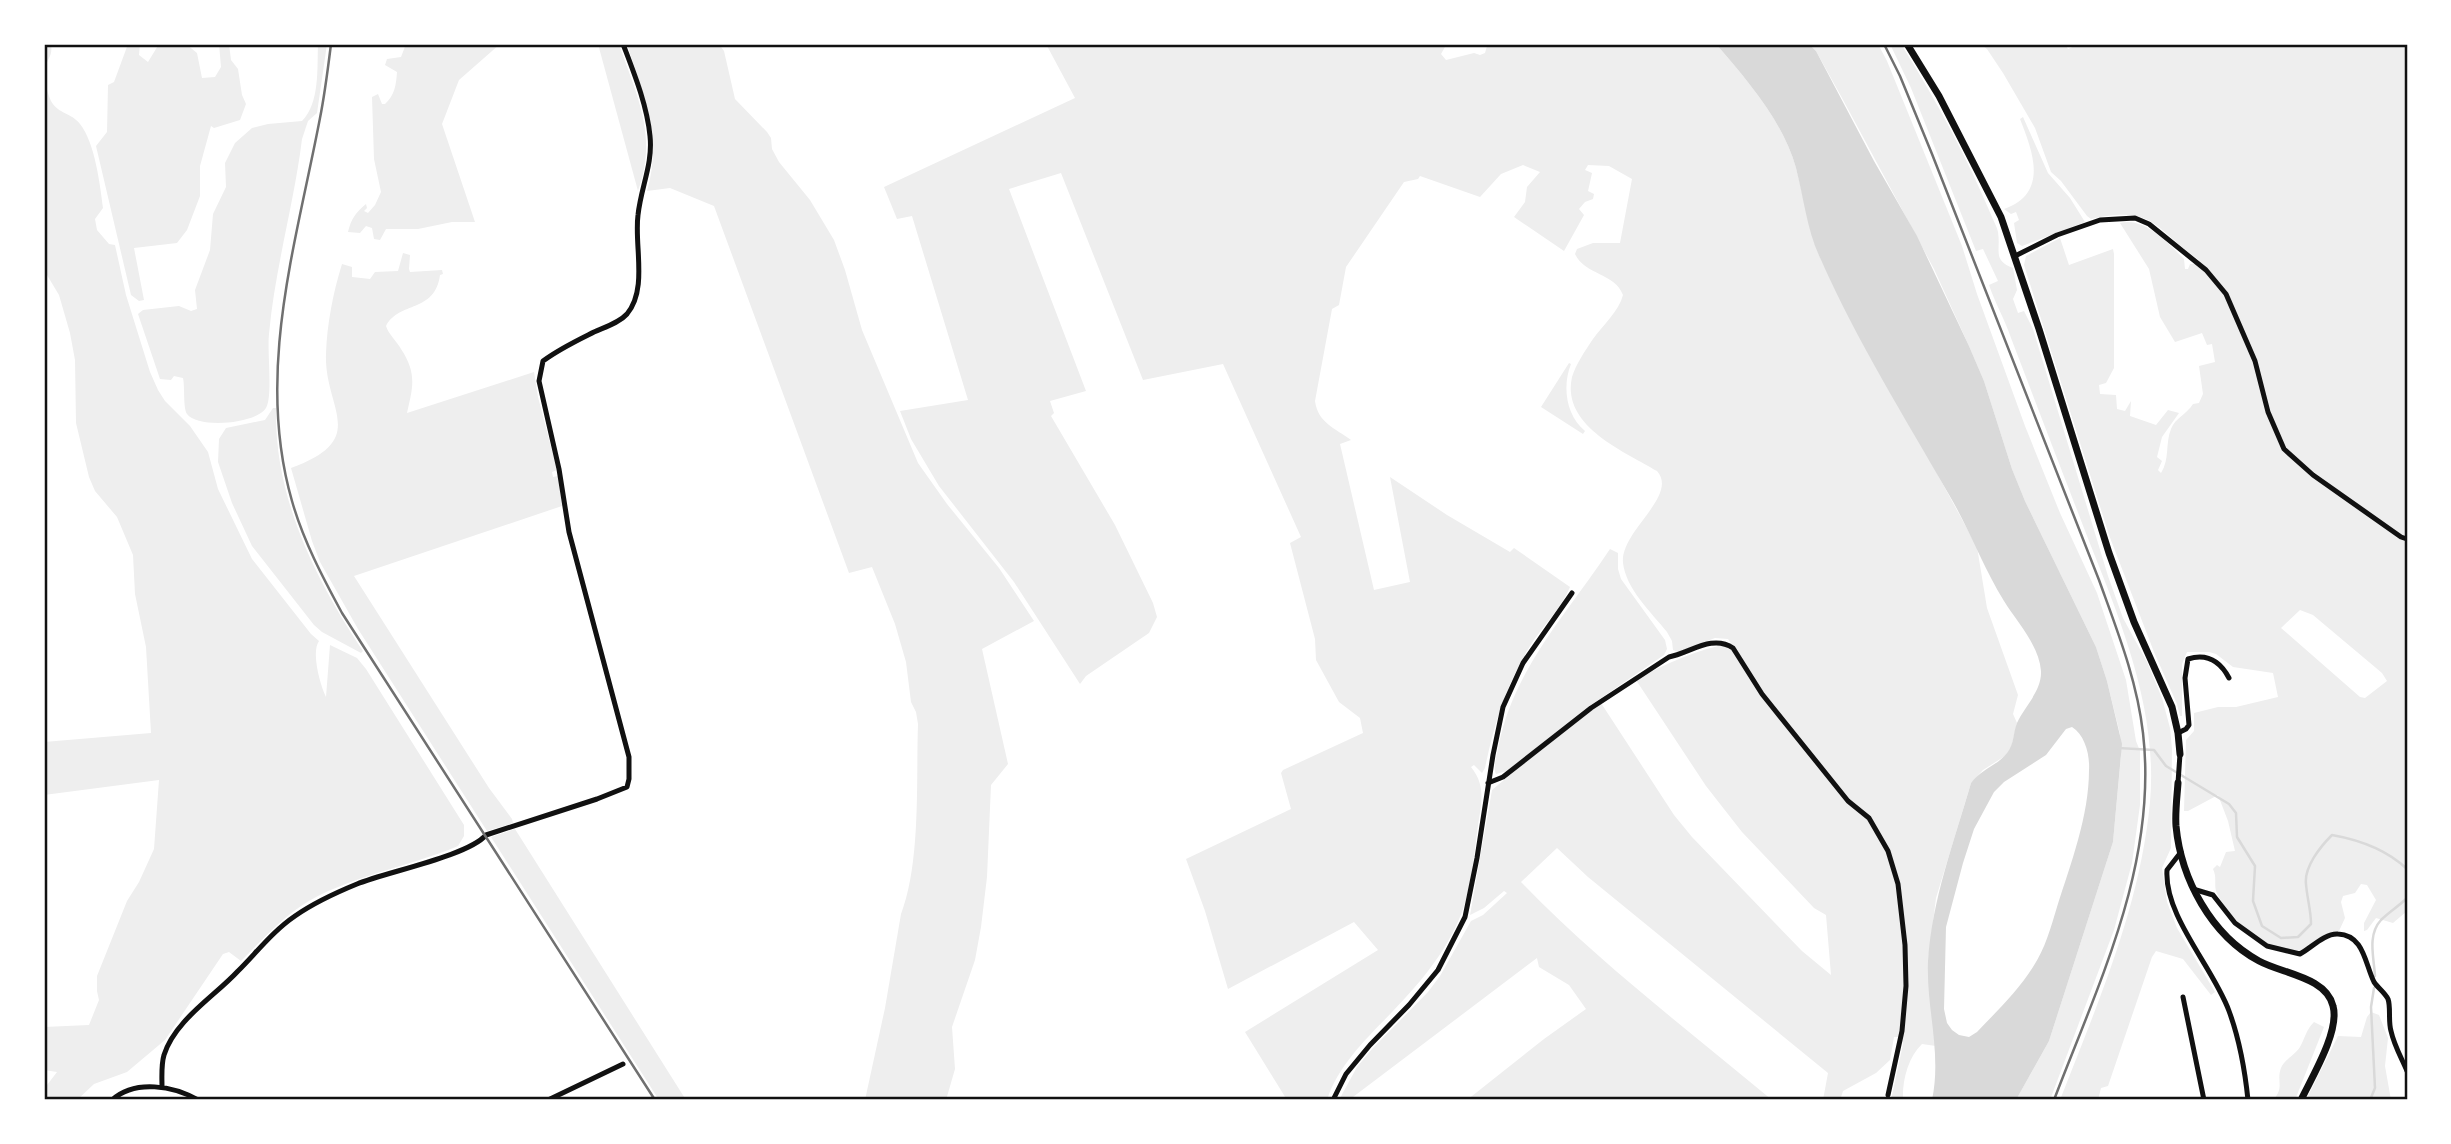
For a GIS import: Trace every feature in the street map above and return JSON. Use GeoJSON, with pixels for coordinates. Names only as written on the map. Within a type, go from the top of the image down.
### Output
{"type":"FeatureCollection","features":[{"type":"Feature","properties":{"kind":"street"},"geometry":{"type":"LineString","coordinates":[[162,1087],[164,1054],[177,1034],[265,941],[293,917],[321,899],[360,883],[462,850],[480,842],[486,835],[626,787],[629,779],[629,757],[569,532],[559,469],[539,381],[543,361],[570,344],[619,321],[634,301],[637,284],[638,212],[651,162],[651,138],[648,116],[623,44]]}},
{"type":"Feature","properties":{"kind":"street"},"geometry":{"type":"LineString","coordinates":[[1908,44],[1939,96],[2001,217],[2109,553],[2134,622],[2172,707],[2178,733],[2179,754],[2176,824],[2181,852],[2193,890],[2210,918],[2228,937],[2259,961],[2313,982],[2328,992],[2334,1008],[2334,1023],[2301,1100]]}},
{"type":"Feature","properties":{"kind":"street"},"geometry":{"type":"LineString","coordinates":[[2015,256],[2057,235],[2100,220],[2135,218],[2149,224],[2206,270],[2226,294],[2255,361],[2268,412],[2284,449],[2313,475],[2407,539]]}},
{"type":"Feature","properties":{"kind":"street"},"geometry":{"type":"LineString","coordinates":[[1333,1100],[1346,1074],[1438,970],[1455,939],[1465,917],[1471,893],[1498,728],[1510,692],[1523,663],[1572,593]]}},
{"type":"Feature","properties":{"kind":"street"},"geometry":{"type":"LineString","coordinates":[[1488,783],[1503,777],[1591,708],[1669,657],[1682,655],[1714,642],[1726,643],[1733,648],[1762,694],[1848,801],[1869,818],[1888,851],[1898,884],[1905,945],[1906,986],[1902,1031],[1888,1095]]}},
{"type":"Feature","properties":{"kind":"street"},"geometry":{"type":"LineString","coordinates":[[2178,733],[2189,725],[2185,678],[2188,659],[2210,657],[2223,667],[2229,678]]}},
{"type":"Feature","properties":{"kind":"street"},"geometry":{"type":"LineString","coordinates":[[2181,852],[2167,870],[2172,906],[2229,1010],[2248,1100]]}},
{"type":"Feature","properties":{"kind":"street"},"geometry":{"type":"LineString","coordinates":[[2193,890],[2213,895],[2235,923],[2267,946],[2281,951],[2300,954],[2327,936],[2336,934],[2348,936],[2358,944],[2374,982],[2388,999],[2393,1038],[2407,1071]]}},
{"type":"Feature","properties":{"kind":"street"},"geometry":{"type":"LineString","coordinates":[[2183,998],[2204,1100]]}},
{"type":"Feature","properties":{"kind":"street"},"geometry":{"type":"LineString","coordinates":[[548,1100],[623,1064]]}},
{"type":"Feature","properties":{"kind":"street"},"geometry":{"type":"LineString","coordinates":[[112,1100],[120,1093],[162,1087],[178,1090],[198,1100]]}},
{"type":"Feature","properties":{"kind":"shaded area"},"geometry":{"type":"Polygon","coordinates":[[[44,44],[51,44],[45,73],[51,101],[57,109],[80,124],[90,142],[103,208],[95,219],[97,230],[109,244],[115,245],[126,295],[158,390],[190,426],[208,452],[218,489],[252,559],[319,641],[316,660],[326,697],[330,645],[357,658],[366,669],[464,825],[464,836],[458,846],[356,880],[318,896],[285,918],[241,961],[229,952],[223,954],[165,1040],[127,1072],[94,1084],[77,1100],[44,1100],[44,1089],[57,1072],[44,1070],[44,1027],[89,1025],[99,1000],[97,976],[127,901],[154,849],[159,780],[44,795],[44,742],[151,733],[146,647],[135,594],[133,555],[117,517],[95,491],[89,477],[76,423],[75,360],[70,333],[59,295],[44,270],[44,44]]]}},
{"type":"Feature","properties":{"kind":"shaded area"},"geometry":{"type":"Polygon","coordinates":[[[128,44],[140,44],[139,55],[148,62],[159,44],[186,44],[197,53],[202,78],[215,77],[221,67],[219,44],[229,44],[231,60],[238,69],[246,104],[240,120],[214,128],[211,126],[200,166],[200,196],[187,230],[177,243],[134,248],[144,300],[139,301],[131,295],[96,146],[107,132],[108,85],[114,82],[128,44]]]}},
{"type":"Feature","properties":{"kind":"shaded area"},"geometry":{"type":"Polygon","coordinates":[[[318,44],[327,44],[317,113],[308,121],[302,139],[280,260],[272,309],[266,408],[251,418],[227,423],[193,419],[186,411],[183,378],[174,376],[171,380],[160,379],[138,314],[143,310],[179,306],[191,311],[197,309],[195,290],[210,250],[213,214],[226,187],[225,163],[235,143],[252,128],[302,121],[308,114],[315,95],[318,44]]]}},
{"type":"Feature","properties":{"kind":"shaded area"},"geometry":{"type":"Polygon","coordinates":[[[406,44],[500,44],[459,80],[442,124],[475,222],[452,222],[418,229],[386,229],[380,240],[374,239],[372,228],[366,226],[360,233],[348,232],[357,213],[366,204],[364,211],[368,213],[381,192],[374,159],[372,97],[378,94],[382,104],[385,104],[391,97],[397,72],[385,65],[387,59],[401,57],[406,44]]]}},
{"type":"Feature","properties":{"kind":"shaded area"},"geometry":{"type":"Polygon","coordinates":[[[598,44],[619,44],[643,116],[646,152],[638,191],[598,44]]]}},
{"type":"Feature","properties":{"kind":"shaded area"},"geometry":{"type":"Polygon","coordinates":[[[627,44],[719,44],[724,51],[735,99],[767,132],[779,162],[810,200],[834,240],[862,330],[918,463],[999,568],[1034,621],[982,649],[1008,764],[991,785],[987,877],[981,927],[975,960],[952,1027],[955,1069],[946,1100],[865,1100],[915,846],[918,724],[911,702],[906,662],[895,624],[872,567],[849,573],[714,206],[670,188],[647,191],[653,152],[652,134],[645,98],[627,44]]]}},
{"type":"Feature","properties":{"kind":"shaded area"},"geometry":{"type":"Polygon","coordinates":[[[1046,44],[1460,44],[1459,47],[1445,47],[1441,54],[1446,60],[1474,53],[1480,55],[1485,53],[1487,46],[1494,44],[1716,44],[1740,72],[1763,102],[1790,151],[1813,239],[1822,262],[1977,547],[1987,608],[2018,695],[2013,714],[2017,723],[2011,748],[1971,783],[1936,898],[1928,961],[1936,1046],[1922,1044],[1917,1049],[1905,1077],[1903,1100],[1891,1100],[1903,1044],[1901,1037],[1894,1037],[1890,1060],[1876,1073],[1843,1091],[1840,1100],[1823,1100],[1828,1073],[1588,877],[1557,848],[1521,882],[1612,967],[1772,1100],[1467,1100],[1586,1009],[1569,985],[1539,967],[1537,958],[1349,1100],[1339,1100],[1357,1067],[1440,976],[1471,921],[1483,915],[1507,893],[1504,891],[1484,908],[1470,915],[1492,790],[1601,703],[1674,815],[1692,837],[1802,951],[1831,975],[1826,915],[1814,908],[1742,832],[1706,786],[1636,680],[1682,658],[1731,643],[1728,639],[1715,638],[1678,652],[1673,650],[1667,632],[1634,591],[1625,573],[1625,551],[1630,539],[1655,503],[1662,481],[1657,471],[1598,435],[1585,423],[1576,410],[1571,394],[1572,377],[1578,362],[1623,295],[1614,282],[1586,266],[1575,254],[1577,249],[1593,243],[1620,243],[1632,179],[1609,166],[1588,165],[1585,170],[1592,173],[1588,191],[1594,194],[1593,199],[1585,202],[1579,209],[1584,215],[1564,251],[1514,217],[1525,202],[1527,187],[1540,172],[1523,165],[1501,174],[1480,197],[1420,176],[1418,179],[1404,182],[1346,267],[1339,305],[1332,309],[1315,401],[1323,420],[1351,440],[1340,444],[1374,590],[1410,582],[1390,477],[1510,552],[1514,548],[1570,587],[1514,675],[1492,736],[1485,768],[1482,773],[1474,765],[1471,767],[1480,783],[1481,806],[1469,888],[1451,935],[1425,975],[1346,1063],[1327,1100],[1287,1100],[1245,1032],[1378,950],[1354,922],[1228,989],[1186,859],[1291,809],[1281,773],[1283,770],[1363,733],[1360,718],[1339,702],[1316,660],[1315,639],[1290,543],[1301,537],[1223,364],[1143,380],[1061,173],[1009,189],[1086,391],[1050,401],[1054,413],[1051,416],[1115,525],[1153,603],[1157,617],[1149,633],[1086,676],[1080,684],[1014,582],[939,486],[911,439],[900,411],[968,400],[912,216],[897,219],[884,187],[1075,98],[1046,44]]]}},
{"type":"Feature","properties":{"kind":"shaded area"},"geometry":{"type":"Polygon","coordinates":[[[1716,44],[1809,44],[1816,51],[1917,236],[1969,346],[1984,381],[2025,501],[2096,647],[2107,681],[2122,744],[2113,842],[2049,1041],[2016,1100],[1932,1100],[1935,1048],[1928,961],[1939,893],[1971,783],[2009,750],[2017,723],[2039,685],[2039,661],[2032,643],[1996,588],[1956,506],[1835,290],[1812,238],[1796,168],[1782,134],[1752,87],[1716,44]],[[2072,727],[2066,729],[2046,755],[2004,782],[1994,792],[1974,829],[1946,927],[1944,1009],[1947,1023],[1959,1035],[1969,1037],[1977,1032],[2007,1001],[2033,967],[2047,938],[2086,805],[2089,758],[2086,746],[2072,727]]]}},
{"type":"Feature","properties":{"kind":"shaded area"},"geometry":{"type":"Polygon","coordinates":[[[1809,44],[1878,44],[1887,61],[1962,246],[2025,426],[2060,513],[2097,593],[2126,680],[2140,751],[2140,805],[2132,863],[2114,930],[2050,1100],[2016,1100],[2049,1041],[2113,842],[2121,756],[2120,734],[2096,647],[2025,501],[1984,381],[1969,346],[1934,269],[1816,51],[1809,44]]]}},
{"type":"Feature","properties":{"kind":"shaded area"},"geometry":{"type":"Polygon","coordinates":[[[1890,44],[1901,44],[1926,86],[1961,151],[1996,226],[2000,258],[2013,268],[2017,290],[2013,299],[2018,313],[2024,311],[2033,329],[2108,576],[2123,618],[2147,662],[2162,698],[2170,728],[2171,848],[2162,868],[2167,902],[2177,928],[2215,992],[2211,995],[2183,959],[2156,951],[2108,1086],[2101,1088],[2098,1100],[2060,1100],[2116,954],[2137,880],[2150,802],[2151,768],[2143,701],[2114,604],[1989,285],[1998,281],[1983,249],[1976,251],[1911,88],[1890,44]]]}},
{"type":"Feature","properties":{"kind":"shaded area"},"geometry":{"type":"Polygon","coordinates":[[[1980,44],[2065,44],[2068,49],[2079,44],[2407,44],[2407,911],[2393,923],[2376,918],[2364,931],[2364,923],[2376,900],[2367,885],[2361,884],[2355,893],[2343,896],[2341,902],[2345,918],[2339,931],[2325,935],[2299,953],[2259,940],[2230,913],[2219,898],[2213,869],[2217,865],[2220,867],[2226,852],[2235,851],[2218,795],[2184,811],[2186,740],[2194,731],[2194,713],[2278,697],[2273,673],[2233,667],[2209,652],[2187,652],[2182,664],[2180,716],[2109,535],[2024,265],[2026,256],[2060,238],[2069,265],[2113,249],[2114,368],[2106,383],[2099,385],[2100,394],[2116,395],[2117,409],[2125,411],[2131,401],[2130,416],[2156,425],[2168,410],[2179,413],[2162,437],[2157,457],[2162,461],[2158,470],[2161,473],[2166,462],[2173,425],[2193,404],[2199,403],[2203,394],[2199,366],[2215,362],[2212,344],[2207,345],[2202,333],[2175,342],[2160,317],[2149,269],[2120,223],[2138,224],[2155,233],[2184,259],[2185,269],[2199,260],[2152,222],[2141,217],[2112,215],[2091,219],[2087,216],[2051,172],[2035,128],[1987,49],[1980,44]],[[2300,610],[2281,628],[2360,697],[2365,698],[2387,681],[2382,673],[2313,615],[2300,610]]]}},
{"type":"Feature","properties":{"kind":"shaded area"},"geometry":{"type":"Polygon","coordinates":[[[2023,117],[2048,173],[2070,198],[2085,222],[2022,246],[2017,243],[2014,223],[2019,220],[2016,212],[2011,214],[2004,209],[2018,202],[2027,193],[2032,182],[2033,158],[2020,119],[2023,117]]]}},
{"type":"Feature","properties":{"kind":"shaded area"},"geometry":{"type":"Polygon","coordinates":[[[403,253],[410,255],[410,272],[442,270],[443,274],[440,275],[437,287],[431,295],[399,313],[386,326],[410,365],[412,373],[407,413],[534,372],[557,470],[552,472],[553,477],[558,476],[562,506],[354,576],[489,788],[512,819],[513,823],[487,831],[358,629],[320,562],[291,468],[315,457],[330,446],[337,434],[338,421],[327,374],[326,354],[331,309],[342,264],[352,267],[352,277],[370,279],[375,272],[398,271],[403,253]]]}},
{"type":"Feature","properties":{"kind":"shaded area"},"geometry":{"type":"Polygon","coordinates":[[[1569,363],[1566,391],[1570,409],[1585,431],[1583,434],[1541,407],[1569,363]]]}},
{"type":"Feature","properties":{"kind":"shaded area"},"geometry":{"type":"Polygon","coordinates":[[[273,408],[276,408],[282,473],[301,536],[329,595],[363,651],[361,653],[314,625],[252,546],[232,503],[218,462],[219,439],[226,428],[265,420],[273,408]]]}},
{"type":"Feature","properties":{"kind":"shaded area"},"geometry":{"type":"Polygon","coordinates":[[[1610,549],[1618,553],[1621,579],[1665,640],[1667,649],[1664,655],[1585,709],[1507,771],[1496,774],[1495,766],[1505,720],[1516,693],[1544,643],[1610,549]]]}},
{"type":"Feature","properties":{"kind":"shaded area"},"geometry":{"type":"Polygon","coordinates":[[[515,829],[686,1100],[659,1100],[491,837],[515,829]]]}},
{"type":"Feature","properties":{"kind":"shaded area"},"geometry":{"type":"Polygon","coordinates":[[[2371,1012],[2379,1015],[2388,1038],[2385,1066],[2391,1100],[2306,1100],[2338,1036],[2361,1037],[2371,1012]]]}},
{"type":"Feature","properties":{"kind":"shaded area"},"geometry":{"type":"Polygon","coordinates":[[[2314,1022],[2324,1027],[2295,1100],[2273,1100],[2279,1091],[2282,1065],[2300,1047],[2314,1022]]]}},
{"type":"Feature","properties":{"kind":"waterway"},"geometry":{"type":"LineString","coordinates":[[2118,748],[2154,750],[2166,766],[2229,804],[2236,813],[2237,837],[2255,866],[2253,901],[2262,926],[2281,938],[2298,937],[2311,924],[2306,878],[2310,864],[2332,835],[2372,846],[2407,869]]}},
{"type":"Feature","properties":{"kind":"waterway"},"geometry":{"type":"LineString","coordinates":[[2375,976],[2372,947],[2374,933],[2384,917],[2407,898]]}},
{"type":"Feature","properties":{"kind":"waterway"},"geometry":{"type":"LineString","coordinates":[[2370,1100],[2375,1088],[2371,1007],[2374,988]]}},
{"type":"Feature","properties":{"kind":"railway"},"geometry":{"type":"LineString","coordinates":[[331,44],[322,109],[291,261],[278,357],[277,405],[282,453],[292,501],[308,544],[342,613],[655,1100]]}},
{"type":"Feature","properties":{"kind":"railway"},"geometry":{"type":"LineString","coordinates":[[1884,44],[1932,154],[2099,580],[2126,655],[2140,713],[2145,781],[2142,829],[2133,875],[2106,966],[2054,1100]]}}]}
